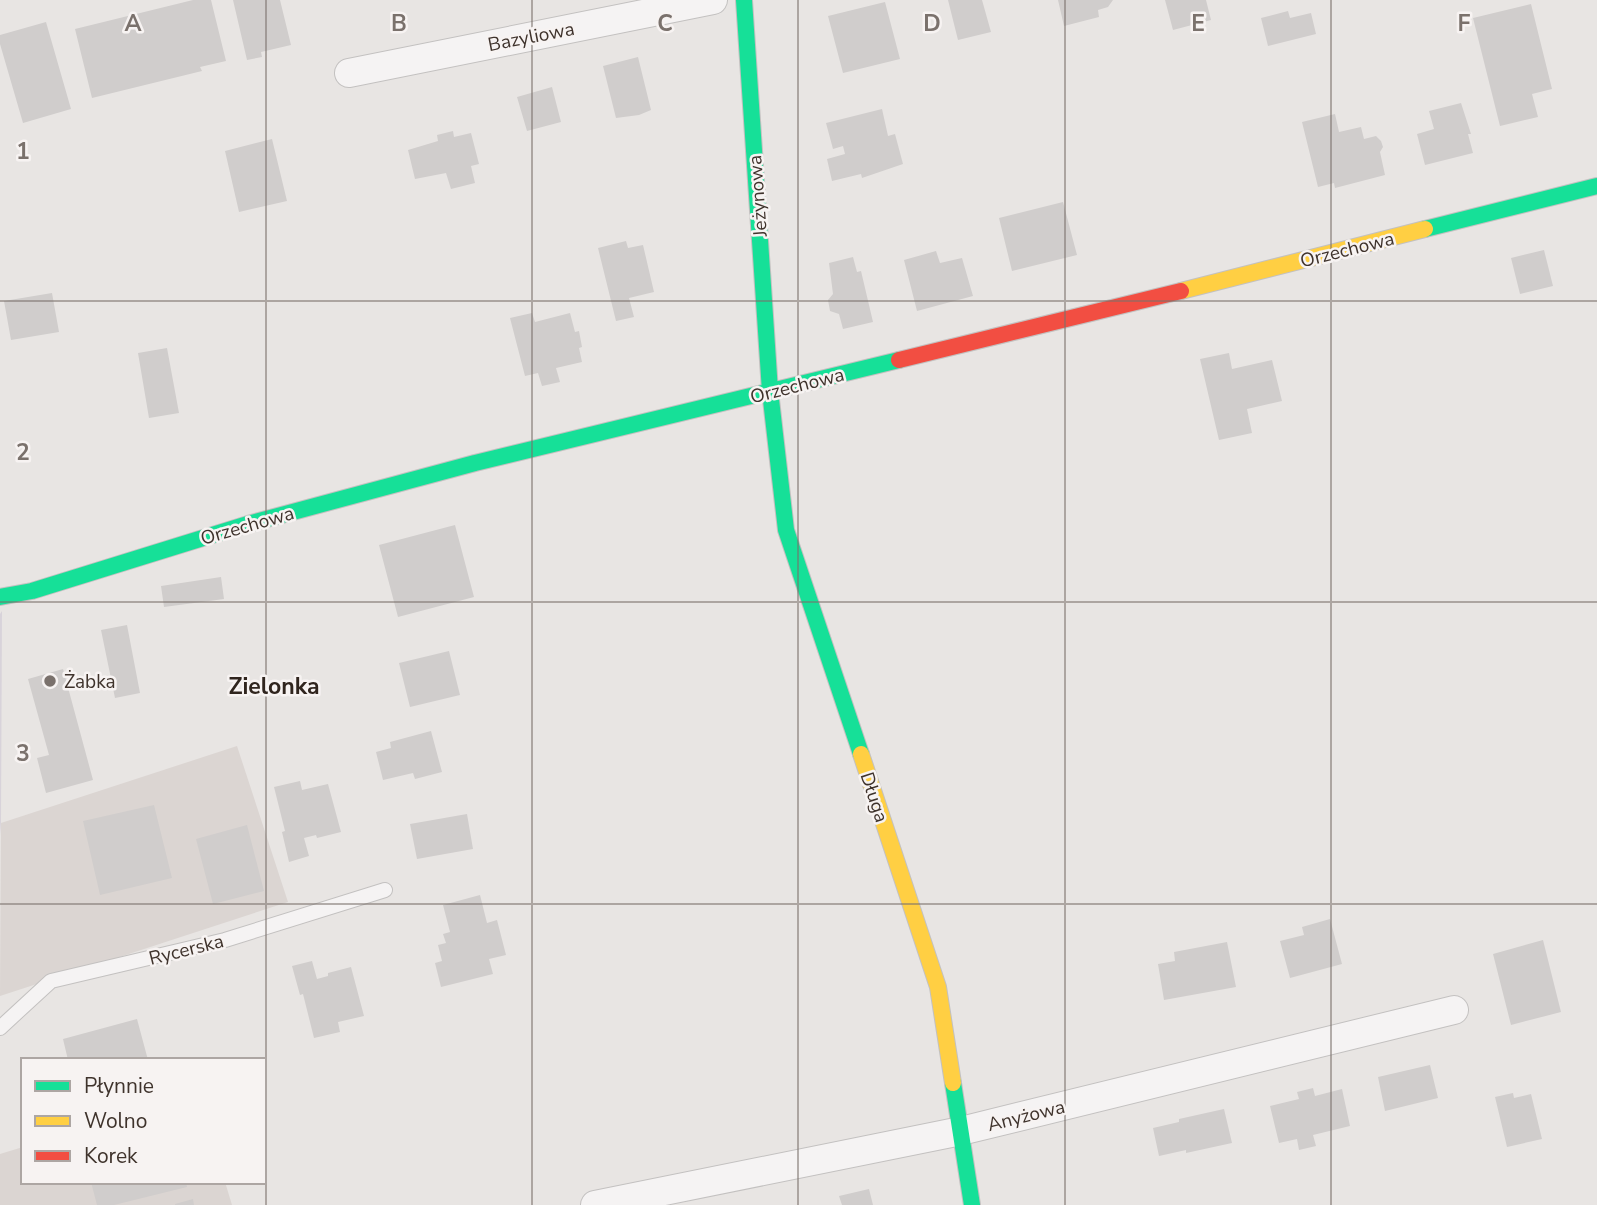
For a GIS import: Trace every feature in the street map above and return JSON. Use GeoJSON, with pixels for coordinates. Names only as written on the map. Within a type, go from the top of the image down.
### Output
{"type":"FeatureCollection","features":[{"type":"Feature","properties":{"kind":"street","name":"Bazyliowa"},"geometry":{"type":"LineString","coordinates":[[349,73],[713,0]]}},
{"type":"Feature","properties":{"kind":"street","name":"Jeżynowa"},"geometry":{"type":"LineString","coordinates":[[744,0],[770,391]]}},
{"type":"Feature","properties":{"kind":"street","name":"Orzechowa"},"geometry":{"type":"LineString","coordinates":[[0,597],[32,591],[275,516],[475,463],[1597,186]]}},
{"type":"Feature","properties":{"kind":"street","name":"Długa"},"geometry":{"type":"LineString","coordinates":[[770,391],[786,530],[938,987],[972,1205]]}},
{"type":"Feature","properties":{"kind":"street","name":"Anyżowa"},"geometry":{"type":"LineString","coordinates":[[595,1205],[961,1131],[1454,1010]]}},
{"type":"Feature","properties":{"kind":"lane","name":"Rycerska"},"geometry":{"type":"LineString","coordinates":[[0,1028],[51,982],[225,940],[385,890]]}},
{"type":"Feature","properties":{"kind":"shaded area"},"geometry":{"type":"Polygon","coordinates":[[[2,611],[1,823],[0,835],[0,614],[2,611]]]}},
{"type":"Feature","properties":{"kind":"shaded area"},"geometry":{"type":"Polygon","coordinates":[[[237,746],[288,902],[0,996],[1,823],[237,746]]]}},
{"type":"Feature","properties":{"kind":"shaded area"},"geometry":{"type":"Polygon","coordinates":[[[21,1148],[21,1184],[226,1184],[232,1205],[0,1205],[0,1154],[21,1148]]]}},
{"type":"Feature","properties":{"kind":"building"},"geometry":{"type":"Polygon","coordinates":[[[193,0],[211,0],[226,61],[200,67],[202,71],[92,98],[75,29],[193,0]]]}},
{"type":"Feature","properties":{"kind":"building"},"geometry":{"type":"Polygon","coordinates":[[[233,0],[280,0],[291,45],[261,52],[262,57],[247,60],[233,0]]]}},
{"type":"Feature","properties":{"kind":"building"},"geometry":{"type":"Polygon","coordinates":[[[948,0],[982,0],[991,32],[958,40],[948,0]]]}},
{"type":"Feature","properties":{"kind":"building"},"geometry":{"type":"Polygon","coordinates":[[[1058,0],[1113,0],[1108,7],[1098,10],[1099,17],[1064,26],[1058,0]]]}},
{"type":"Feature","properties":{"kind":"building"},"geometry":{"type":"Polygon","coordinates":[[[1165,0],[1206,0],[1211,20],[1173,30],[1165,0]]]}},
{"type":"Feature","properties":{"kind":"building"},"geometry":{"type":"Polygon","coordinates":[[[885,2],[900,59],[843,73],[828,16],[885,2]]]}},
{"type":"Feature","properties":{"kind":"building"},"geometry":{"type":"Polygon","coordinates":[[[1531,4],[1552,89],[1532,94],[1538,117],[1500,126],[1473,18],[1531,4]]]}},
{"type":"Feature","properties":{"kind":"building"},"geometry":{"type":"Polygon","coordinates":[[[1288,11],[1290,18],[1311,13],[1316,34],[1268,46],[1261,18],[1288,11]]]}},
{"type":"Feature","properties":{"kind":"building"},"geometry":{"type":"Polygon","coordinates":[[[46,22],[71,109],[23,123],[0,44],[0,35],[46,22]]]}},
{"type":"Feature","properties":{"kind":"building"},"geometry":{"type":"Polygon","coordinates":[[[638,57],[651,110],[639,115],[616,118],[603,66],[638,57]]]}},
{"type":"Feature","properties":{"kind":"building"},"geometry":{"type":"Polygon","coordinates":[[[552,87],[561,122],[527,131],[517,97],[552,87]]]}},
{"type":"Feature","properties":{"kind":"building"},"geometry":{"type":"Polygon","coordinates":[[[1461,103],[1471,134],[1468,134],[1473,153],[1425,165],[1417,134],[1434,129],[1429,111],[1461,103]]]}},
{"type":"Feature","properties":{"kind":"building"},"geometry":{"type":"Polygon","coordinates":[[[882,109],[888,136],[895,134],[903,164],[862,178],[861,174],[832,181],[827,159],[845,154],[843,146],[833,149],[826,123],[882,109]]]}},
{"type":"Feature","properties":{"kind":"building"},"geometry":{"type":"Polygon","coordinates":[[[1335,114],[1339,132],[1361,127],[1364,139],[1376,136],[1381,141],[1383,147],[1380,152],[1385,175],[1335,188],[1334,183],[1318,187],[1302,122],[1335,114]]]}},
{"type":"Feature","properties":{"kind":"building"},"geometry":{"type":"Polygon","coordinates":[[[453,131],[454,137],[471,133],[479,164],[471,166],[475,183],[451,189],[446,173],[415,179],[408,150],[438,141],[437,135],[453,131]]]}},
{"type":"Feature","properties":{"kind":"building"},"geometry":{"type":"Polygon","coordinates":[[[272,139],[287,201],[239,212],[225,151],[272,139]]]}},
{"type":"Feature","properties":{"kind":"building"},"geometry":{"type":"Polygon","coordinates":[[[1063,202],[1077,255],[1012,271],[999,218],[1063,202]]]}},
{"type":"Feature","properties":{"kind":"building"},"geometry":{"type":"Polygon","coordinates":[[[626,241],[628,248],[643,245],[654,292],[629,298],[634,317],[616,321],[598,248],[626,241]]]}},
{"type":"Feature","properties":{"kind":"building"},"geometry":{"type":"Polygon","coordinates":[[[1544,250],[1553,286],[1520,294],[1511,258],[1544,250]]]}},
{"type":"Feature","properties":{"kind":"building"},"geometry":{"type":"Polygon","coordinates":[[[936,251],[940,263],[962,258],[973,296],[917,311],[904,260],[936,251]]]}},
{"type":"Feature","properties":{"kind":"building"},"geometry":{"type":"Polygon","coordinates":[[[853,257],[857,272],[861,271],[873,322],[843,329],[839,314],[830,311],[828,300],[833,294],[829,263],[853,257]]]}},
{"type":"Feature","properties":{"kind":"building"},"geometry":{"type":"Polygon","coordinates":[[[52,293],[59,332],[11,340],[4,301],[52,293]]]}},
{"type":"Feature","properties":{"kind":"building"},"geometry":{"type":"Polygon","coordinates":[[[532,313],[535,322],[570,313],[575,332],[579,331],[582,362],[556,368],[560,382],[542,386],[538,373],[525,376],[510,318],[532,313]]]}},
{"type":"Feature","properties":{"kind":"building"},"geometry":{"type":"Polygon","coordinates":[[[167,348],[179,413],[149,418],[138,353],[167,348]]]}},
{"type":"Feature","properties":{"kind":"building"},"geometry":{"type":"Polygon","coordinates":[[[1229,353],[1232,369],[1272,360],[1282,401],[1247,409],[1252,433],[1219,440],[1200,359],[1229,353]]]}},
{"type":"Feature","properties":{"kind":"building"},"geometry":{"type":"Polygon","coordinates":[[[455,525],[474,597],[398,617],[379,545],[455,525]]]}},
{"type":"Feature","properties":{"kind":"building"},"geometry":{"type":"Polygon","coordinates":[[[221,577],[224,599],[164,607],[161,586],[221,577]]]}},
{"type":"Feature","properties":{"kind":"building"},"geometry":{"type":"Polygon","coordinates":[[[127,625],[140,693],[115,698],[101,630],[127,625]]]}},
{"type":"Feature","properties":{"kind":"building"},"geometry":{"type":"Polygon","coordinates":[[[449,651],[460,695],[410,707],[399,663],[449,651]]]}},
{"type":"Feature","properties":{"kind":"building"},"geometry":{"type":"Polygon","coordinates":[[[63,669],[93,780],[46,793],[37,758],[49,755],[28,679],[63,669]]]}},
{"type":"Feature","properties":{"kind":"building"},"geometry":{"type":"Polygon","coordinates":[[[431,731],[442,772],[415,779],[413,773],[383,780],[376,752],[391,748],[390,742],[431,731]]]}},
{"type":"Feature","properties":{"kind":"building"},"geometry":{"type":"Polygon","coordinates":[[[300,781],[302,790],[328,784],[341,832],[304,838],[309,856],[289,862],[282,832],[285,831],[274,787],[300,781]]]}},
{"type":"Feature","properties":{"kind":"building"},"geometry":{"type":"Polygon","coordinates":[[[154,805],[172,878],[100,895],[83,821],[154,805]]]}},
{"type":"Feature","properties":{"kind":"building"},"geometry":{"type":"Polygon","coordinates":[[[467,814],[473,849],[417,859],[410,824],[467,814]]]}},
{"type":"Feature","properties":{"kind":"building"},"geometry":{"type":"Polygon","coordinates":[[[247,825],[264,891],[213,904],[196,839],[247,825]]]}},
{"type":"Feature","properties":{"kind":"building"},"geometry":{"type":"Polygon","coordinates":[[[480,895],[487,923],[497,920],[506,955],[489,959],[493,974],[441,987],[435,963],[442,961],[438,945],[446,943],[443,934],[450,932],[443,905],[480,895]]]}},
{"type":"Feature","properties":{"kind":"building"},"geometry":{"type":"Polygon","coordinates":[[[1330,919],[1342,964],[1290,978],[1280,941],[1304,935],[1302,927],[1330,919]]]}},
{"type":"Feature","properties":{"kind":"building"},"geometry":{"type":"Polygon","coordinates":[[[1543,940],[1561,1012],[1511,1025],[1493,954],[1543,940]]]}},
{"type":"Feature","properties":{"kind":"building"},"geometry":{"type":"Polygon","coordinates":[[[1227,942],[1236,987],[1164,1000],[1158,964],[1175,961],[1174,952],[1227,942]]]}},
{"type":"Feature","properties":{"kind":"building"},"geometry":{"type":"Polygon","coordinates":[[[312,961],[317,979],[351,967],[364,1016],[338,1022],[340,1032],[314,1038],[303,994],[300,995],[292,966],[312,961]]]}},
{"type":"Feature","properties":{"kind":"building"},"geometry":{"type":"Polygon","coordinates":[[[137,1019],[147,1058],[68,1058],[63,1039],[137,1019]]]}},
{"type":"Feature","properties":{"kind":"building"},"geometry":{"type":"Polygon","coordinates":[[[1430,1065],[1438,1098],[1385,1111],[1378,1077],[1430,1065]]]}},
{"type":"Feature","properties":{"kind":"building"},"geometry":{"type":"Polygon","coordinates":[[[1313,1088],[1315,1096],[1342,1089],[1350,1126],[1313,1135],[1316,1146],[1299,1150],[1297,1139],[1279,1143],[1270,1106],[1299,1099],[1297,1092],[1313,1088]]]}},
{"type":"Feature","properties":{"kind":"building"},"geometry":{"type":"Polygon","coordinates":[[[1513,1093],[1514,1098],[1531,1094],[1542,1139],[1507,1147],[1495,1097],[1513,1093]]]}},
{"type":"Feature","properties":{"kind":"building"},"geometry":{"type":"Polygon","coordinates":[[[1224,1109],[1232,1143],[1159,1156],[1153,1128],[1224,1109]]]}},
{"type":"Feature","properties":{"kind":"building"},"geometry":{"type":"Polygon","coordinates":[[[92,1184],[186,1184],[187,1187],[114,1205],[97,1205],[92,1184]]]}},
{"type":"Feature","properties":{"kind":"building"},"geometry":{"type":"Polygon","coordinates":[[[869,1189],[873,1205],[842,1205],[839,1196],[869,1189]]]}},
{"type":"Feature","properties":{"kind":"building"},"geometry":{"type":"Polygon","coordinates":[[[193,1199],[194,1205],[175,1205],[175,1204],[193,1199]]]}},
{"type":"Feature","properties":{"kind":"traffic: fast"},"geometry":{"type":"LineString","coordinates":[[744,0],[770,391],[786,530],[861,754]]}},
{"type":"Feature","properties":{"kind":"traffic: fast"},"geometry":{"type":"LineString","coordinates":[[1425,229],[1597,186]]}},
{"type":"Feature","properties":{"kind":"traffic: fast"},"geometry":{"type":"LineString","coordinates":[[0,597],[32,591],[248,524],[475,463],[899,360]]}},
{"type":"Feature","properties":{"kind":"traffic: fast"},"geometry":{"type":"LineString","coordinates":[[953,1083],[972,1205]]}},
{"type":"Feature","properties":{"kind":"traffic: slow"},"geometry":{"type":"LineString","coordinates":[[1181,291],[1425,229]]}},
{"type":"Feature","properties":{"kind":"traffic: slow"},"geometry":{"type":"LineString","coordinates":[[861,754],[938,987],[953,1083]]}},
{"type":"Feature","properties":{"kind":"traffic: jam"},"geometry":{"type":"LineString","coordinates":[[899,360],[1181,291]]}},
{"type":"Feature","properties":{"kind":"place","name":"Żabka"},"geometry":{"type":"Point","coordinates":[50,681]}},
{"type":"Feature","properties":{"kind":"district","name":"Zielonka"},"geometry":{"type":"Point","coordinates":[274,686]}}]}
